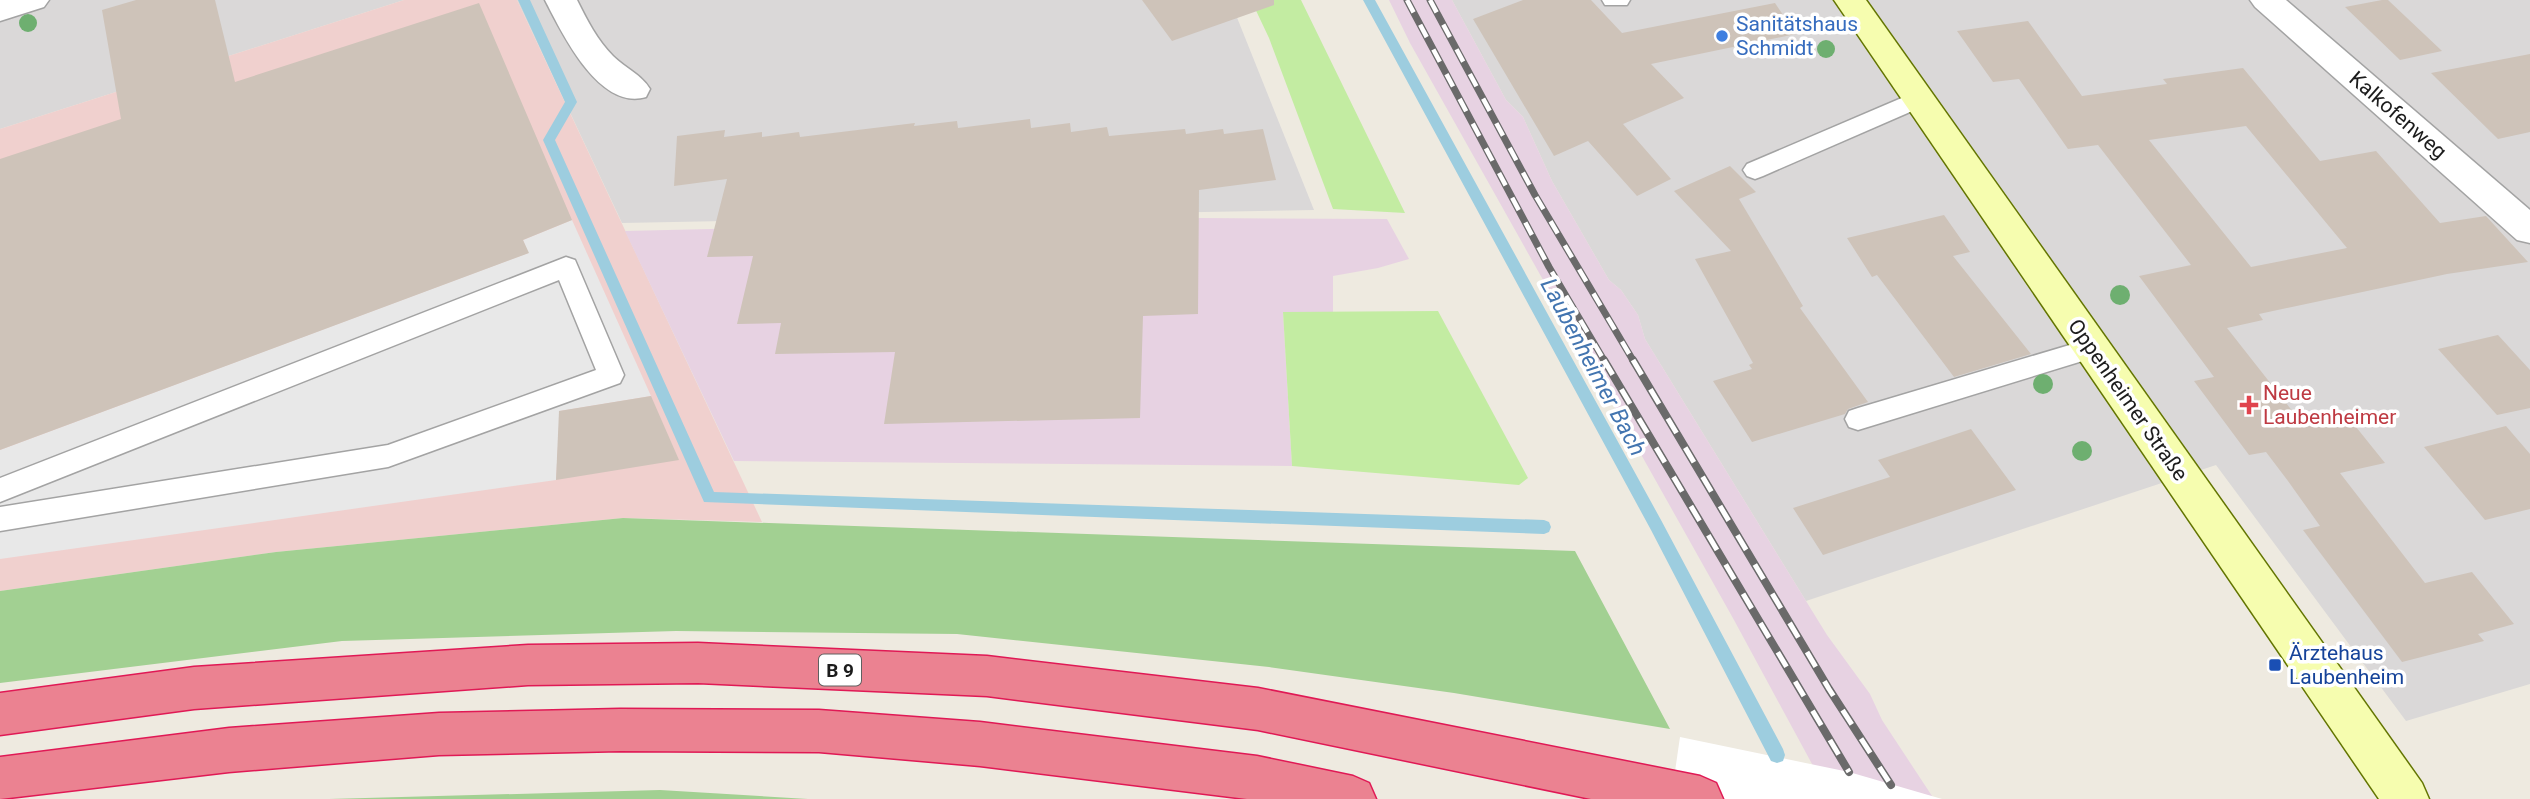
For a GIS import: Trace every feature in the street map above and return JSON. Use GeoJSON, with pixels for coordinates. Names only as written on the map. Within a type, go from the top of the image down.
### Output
{"type":"FeatureCollection","features":[{"type":"Feature","properties":{"kind":"highway","name":"B 9"},"geometry":{"type":"LineString","coordinates":[[0,714],[194,688],[528,665],[698,663],[973,675],[1258,709],[1686,796]]}},
{"type":"Feature","properties":{"kind":"highway"},"geometry":{"type":"LineString","coordinates":[[0,779],[229,750],[439,734],[620,730],[819,731],[980,744],[1257,778],[1353,799]]}},
{"type":"Feature","properties":{"kind":"main road","name":"Oppenheimer Straße"},"geometry":{"type":"LineString","coordinates":[[1850,0],[2406,799]]}},
{"type":"Feature","properties":{"kind":"street"},"geometry":{"type":"LineString","coordinates":[[0,10],[33,0]]}},
{"type":"Feature","properties":{"kind":"street"},"geometry":{"type":"LineString","coordinates":[[561,0],[585,47],[601,68],[634,89]]}},
{"type":"Feature","properties":{"kind":"street","name":"Kalkofenweg"},"geometry":{"type":"LineString","coordinates":[[2266,0],[2530,230]]}},
{"type":"Feature","properties":{"kind":"lane"},"geometry":{"type":"LineString","coordinates":[[1755,170],[1918,99]]}},
{"type":"Feature","properties":{"kind":"lane"},"geometry":{"type":"LineString","coordinates":[[0,490],[566,267],[611,374],[388,456],[0,519]]}},
{"type":"Feature","properties":{"kind":"lane"},"geometry":{"type":"LineString","coordinates":[[1858,419],[2093,348]]}},
{"type":"Feature","properties":{"kind":"shaded area"},"geometry":{"type":"Polygon","coordinates":[[[0,0],[404,0],[0,129],[0,0]]]}},
{"type":"Feature","properties":{"kind":"shaded area"},"geometry":{"type":"Polygon","coordinates":[[[404,0],[517,0],[762,522],[623,518],[276,552],[0,591],[0,129],[404,0]]]}},
{"type":"Feature","properties":{"kind":"shaded area"},"geometry":{"type":"Polygon","coordinates":[[[517,0],[1230,0],[1314,210],[622,223],[517,0]]]}},
{"type":"Feature","properties":{"kind":"shaded area"},"geometry":{"type":"Polygon","coordinates":[[[1389,0],[1452,0],[1506,100],[1523,117],[1552,181],[1609,280],[1621,290],[1638,315],[1645,339],[1827,635],[1870,694],[1882,720],[1934,799],[1831,799],[1734,620],[1410,43],[1389,0]]]}},
{"type":"Feature","properties":{"kind":"shaded area"},"geometry":{"type":"Polygon","coordinates":[[[1452,0],[2530,0],[2530,684],[2406,721],[2216,465],[1806,601],[1645,339],[1638,315],[1621,290],[1609,280],[1552,181],[1523,117],[1506,100],[1452,0]]]}},
{"type":"Feature","properties":{"kind":"shaded area"},"geometry":{"type":"Polygon","coordinates":[[[1199,218],[1387,219],[1409,259],[1333,276],[1333,312],[1283,312],[1292,466],[734,461],[625,231],[1199,218]]]}},
{"type":"Feature","properties":{"kind":"shaded area"},"geometry":{"type":"Polygon","coordinates":[[[572,220],[651,396],[560,411],[556,480],[0,559],[0,450],[528,253],[523,240],[572,220]]]}},
{"type":"Feature","properties":{"kind":"green space"},"geometry":{"type":"Polygon","coordinates":[[[1251,0],[1301,0],[1405,213],[1333,209],[1269,38],[1251,0]]]}},
{"type":"Feature","properties":{"kind":"green space"},"geometry":{"type":"Polygon","coordinates":[[[1438,311],[1528,478],[1519,485],[1292,466],[1283,312],[1438,311]]]}},
{"type":"Feature","properties":{"kind":"green space"},"geometry":{"type":"Polygon","coordinates":[[[623,518],[1575,551],[1670,729],[1454,693],[1269,667],[957,634],[676,631],[342,641],[0,683],[0,591],[276,552],[623,518]]]}},
{"type":"Feature","properties":{"kind":"green space"},"geometry":{"type":"Polygon","coordinates":[[[660,790],[808,799],[329,799],[660,790]]]}},
{"type":"Feature","properties":{"kind":"pier"},"geometry":{"type":"Polygon","coordinates":[[[1680,737],[1849,772],[1942,799],[1671,799],[1680,737]]]}},
{"type":"Feature","properties":{"kind":"building"},"geometry":{"type":"Polygon","coordinates":[[[136,0],[215,0],[235,82],[479,3],[572,220],[523,240],[529,253],[0,450],[0,159],[121,119],[102,10],[136,0]]]}},
{"type":"Feature","properties":{"kind":"building"},"geometry":{"type":"Polygon","coordinates":[[[1142,0],[1274,0],[1274,5],[1172,41],[1142,0]]]}},
{"type":"Feature","properties":{"kind":"building"},"geometry":{"type":"Polygon","coordinates":[[[1523,0],[1591,0],[1622,33],[1775,3],[1796,34],[1651,64],[1684,98],[1623,124],[1671,179],[1637,196],[1588,141],[1554,156],[1473,19],[1523,0]]]}},
{"type":"Feature","properties":{"kind":"building"},"geometry":{"type":"Polygon","coordinates":[[[2388,0],[2442,51],[2400,60],[2345,7],[2388,0]]]}},
{"type":"Feature","properties":{"kind":"building"},"geometry":{"type":"Polygon","coordinates":[[[2028,21],[2082,96],[2167,84],[2163,79],[2243,68],[2320,161],[2376,151],[2440,223],[2486,216],[2528,262],[2447,274],[2259,314],[2263,320],[2227,328],[2305,427],[2348,417],[2385,463],[2340,473],[2425,583],[2472,572],[2514,624],[2478,634],[2484,641],[2402,662],[2303,530],[2320,526],[2288,481],[2266,452],[2249,455],[2194,381],[2214,377],[2139,276],[2191,265],[2098,145],[2068,149],[2019,79],[1993,82],[1957,31],[2028,21]],[[2246,126],[2149,140],[2251,267],[2347,248],[2246,126]]]}},
{"type":"Feature","properties":{"kind":"building"},"geometry":{"type":"Polygon","coordinates":[[[2530,54],[2530,132],[2498,139],[2431,73],[2530,54]]]}},
{"type":"Feature","properties":{"kind":"building"},"geometry":{"type":"Polygon","coordinates":[[[1030,119],[1031,128],[1070,123],[1071,132],[1107,127],[1109,136],[1185,129],[1186,134],[1223,129],[1224,134],[1263,129],[1276,180],[1199,190],[1198,314],[1143,316],[1140,418],[884,424],[895,352],[775,354],[781,323],[737,324],[753,256],[707,257],[727,179],[674,186],[677,136],[725,130],[724,137],[762,132],[762,137],[799,132],[800,137],[915,123],[914,126],[957,121],[958,128],[1030,119]]]}},
{"type":"Feature","properties":{"kind":"building"},"geometry":{"type":"Polygon","coordinates":[[[1730,166],[1756,192],[1739,199],[1803,306],[1800,308],[1868,402],[1848,409],[1845,414],[1752,442],[1713,381],[1752,369],[1749,365],[1753,363],[1695,259],[1731,251],[1674,191],[1730,166]]]}},
{"type":"Feature","properties":{"kind":"building"},"geometry":{"type":"Polygon","coordinates":[[[1944,215],[1970,252],[1953,256],[2031,354],[1954,377],[1877,275],[1872,277],[1847,238],[1944,215]]]}},
{"type":"Feature","properties":{"kind":"building"},"geometry":{"type":"Polygon","coordinates":[[[2498,335],[2530,370],[2530,408],[2497,415],[2438,349],[2498,335]]]}},
{"type":"Feature","properties":{"kind":"building"},"geometry":{"type":"Polygon","coordinates":[[[651,396],[679,460],[556,480],[559,411],[651,396]]]}},
{"type":"Feature","properties":{"kind":"building"},"geometry":{"type":"Polygon","coordinates":[[[2506,426],[2530,454],[2530,509],[2485,520],[2424,447],[2506,426]]]}},
{"type":"Feature","properties":{"kind":"building"},"geometry":{"type":"Polygon","coordinates":[[[1971,429],[2016,490],[1823,555],[1793,508],[1890,477],[1878,460],[1971,429]]]}},
{"type":"Feature","properties":{"kind":"waterway"},"geometry":{"type":"LineString","coordinates":[[524,0],[571,102],[549,140],[709,498],[1544,527]]}},
{"type":"Feature","properties":{"kind":"waterway","name":"Laubenheimer Bach"},"geometry":{"type":"LineString","coordinates":[[1369,0],[1656,525],[1777,755]]}},
{"type":"Feature","properties":{"kind":"railway"},"geometry":{"type":"LineString","coordinates":[[1407,0],[1549,267],[1605,362]]}},
{"type":"Feature","properties":{"kind":"railway"},"geometry":{"type":"LineString","coordinates":[[1430,0],[1535,195],[1634,362]]}},
{"type":"Feature","properties":{"kind":"railway"},"geometry":{"type":"LineString","coordinates":[[1604,360],[1849,772]]}},
{"type":"Feature","properties":{"kind":"railway"},"geometry":{"type":"LineString","coordinates":[[1633,360],[1829,689],[1891,785]]}},
{"type":"Feature","properties":{"kind":"place","name":"Sanitätshaus Schmidt"},"geometry":{"type":"Point","coordinates":[1722,36]}},
{"type":"Feature","properties":{"kind":"place","name":"Neue Laubenheimer"},"geometry":{"type":"Point","coordinates":[2249,405]}},
{"type":"Feature","properties":{"kind":"place","name":"Ärztehaus Laubenheim"},"geometry":{"type":"Point","coordinates":[2275,665]}}]}
